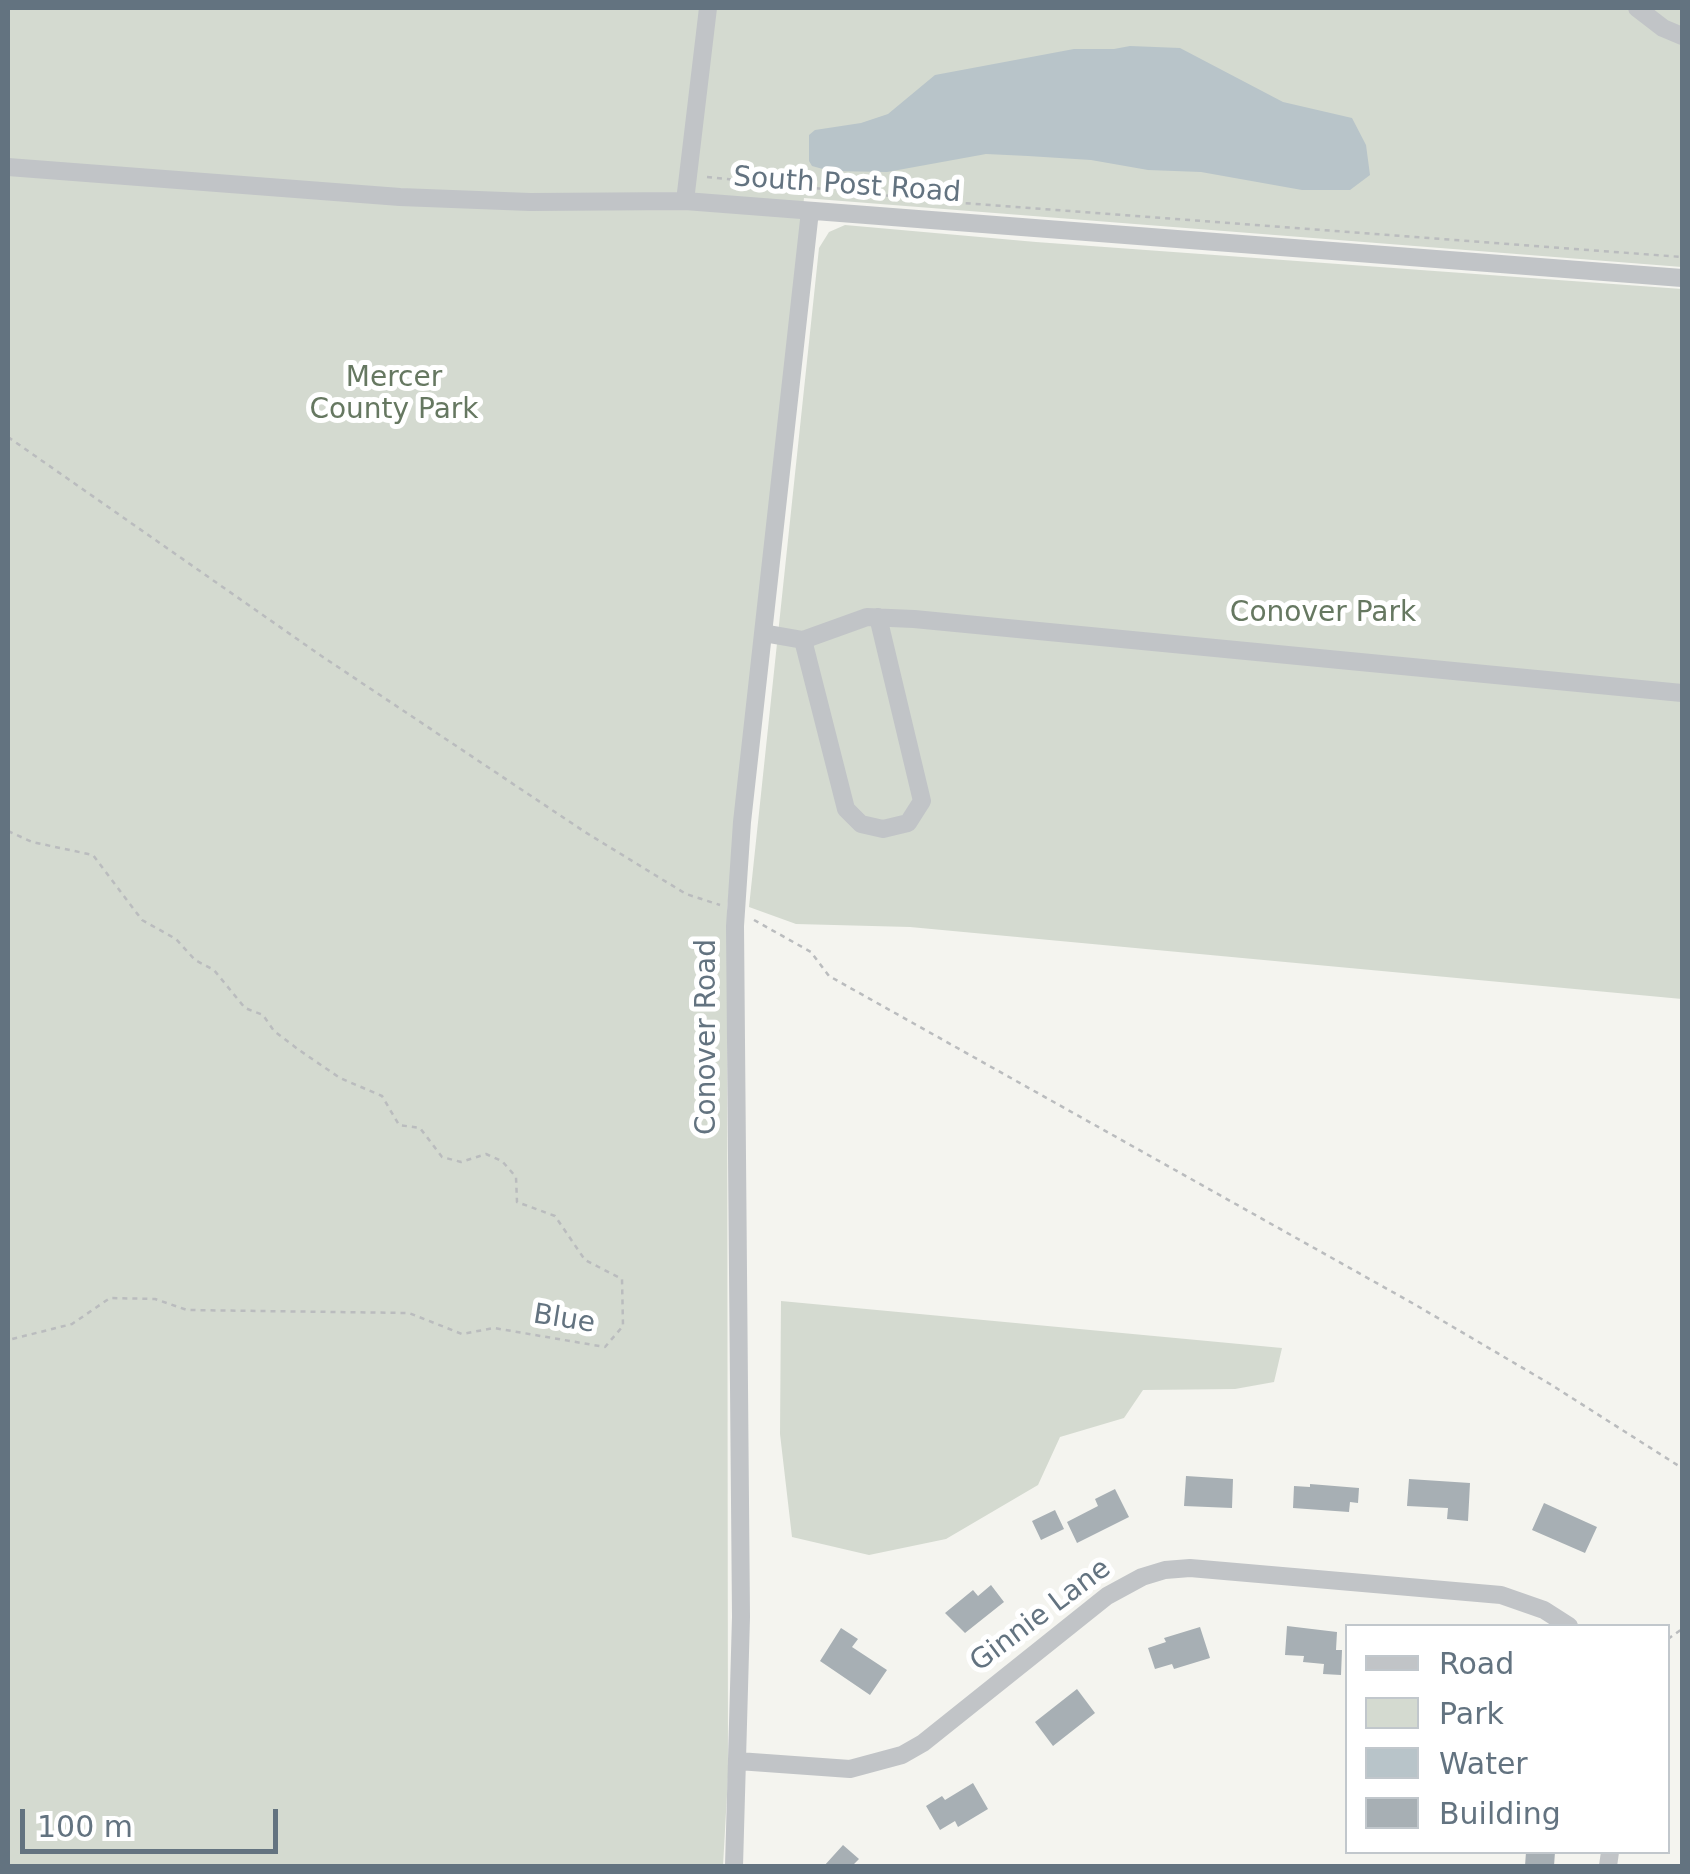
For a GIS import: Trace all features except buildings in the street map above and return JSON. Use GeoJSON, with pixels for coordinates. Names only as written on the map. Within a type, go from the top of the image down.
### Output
{"type":"FeatureCollection","features":[{"type":"Feature","properties":{"kind":"street"},"geometry":{"type":"LineString","coordinates":[[686,202],[708,8]]}},
{"type":"Feature","properties":{"kind":"street"},"geometry":{"type":"LineString","coordinates":[[1636,8],[1682,36]]}},
{"type":"Feature","properties":{"kind":"street","name":"South Post Road"},"geometry":{"type":"LineString","coordinates":[[8,166],[400,197],[686,202],[1682,278]]}},
{"type":"Feature","properties":{"kind":"street","name":"Conover Road"},"geometry":{"type":"LineString","coordinates":[[734,1866],[741,1493],[736,910],[762,633],[810,211]]}},
{"type":"Feature","properties":{"kind":"street"},"geometry":{"type":"LineString","coordinates":[[762,633],[803,640],[867,617],[878,617],[1682,693]]}},
{"type":"Feature","properties":{"kind":"street"},"geometry":{"type":"LineString","coordinates":[[803,640],[846,809],[861,824],[883,829],[908,823],[922,800],[878,617]]}},
{"type":"Feature","properties":{"kind":"street","name":"Ginnie Lane"},"geometry":{"type":"LineString","coordinates":[[738,1761],[850,1769],[902,1755],[923,1743],[1107,1596],[1142,1577],[1166,1570],[1190,1568],[1500,1595],[1544,1610],[1566,1624]]}},
{"type":"Feature","properties":{"kind":"path"},"geometry":{"type":"LineString","coordinates":[[689,177],[950,202],[1682,257]]}},
{"type":"Feature","properties":{"kind":"path"},"geometry":{"type":"LineString","coordinates":[[8,437],[320,656],[584,832],[686,894],[736,910],[811,952],[828,976],[1414,1304],[1682,1468]]}},
{"type":"Feature","properties":{"kind":"path","name":"Blue"},"geometry":{"type":"LineString","coordinates":[[8,831],[32,842],[93,855],[142,920],[176,940],[194,960],[214,970],[246,1008],[263,1015],[274,1032],[340,1078],[382,1096],[399,1125],[420,1128],[442,1156],[461,1162],[486,1154],[502,1161],[516,1177],[517,1202],[555,1216],[585,1260],[622,1279],[623,1326],[606,1347],[494,1328],[462,1334],[409,1313],[187,1310],[155,1300],[110,1298],[72,1324],[8,1340]]}},
{"type":"Feature","properties":{"kind":"green space","name":"Mercer County Park"},"geometry":{"type":"Polygon","coordinates":[[[8,8],[1682,8],[1682,267],[804,198],[727,910],[728,1777],[723,1866],[8,1866],[8,8]]]}},
{"type":"Feature","properties":{"kind":"green space","name":"Conover Park"},"geometry":{"type":"Polygon","coordinates":[[[845,225],[1682,289],[1682,999],[910,927],[796,924],[749,907],[819,248],[829,232],[845,225]]]}},
{"type":"Feature","properties":{"kind":"green space"},"geometry":{"type":"Polygon","coordinates":[[[781,1301],[1282,1348],[1274,1382],[1235,1389],[1143,1390],[1124,1418],[1060,1437],[1038,1485],[946,1539],[869,1555],[792,1537],[780,1434],[781,1301]]]}},
{"type":"Feature","properties":{"kind":"water"},"geometry":{"type":"Polygon","coordinates":[[[1180,48],[1283,102],[1352,118],[1366,145],[1370,175],[1350,190],[1302,190],[1201,172],[1028,156],[986,154],[887,172],[830,171],[812,166],[809,161],[809,135],[815,130],[861,123],[888,114],[935,75],[1074,49],[1180,48]]]}}]}
